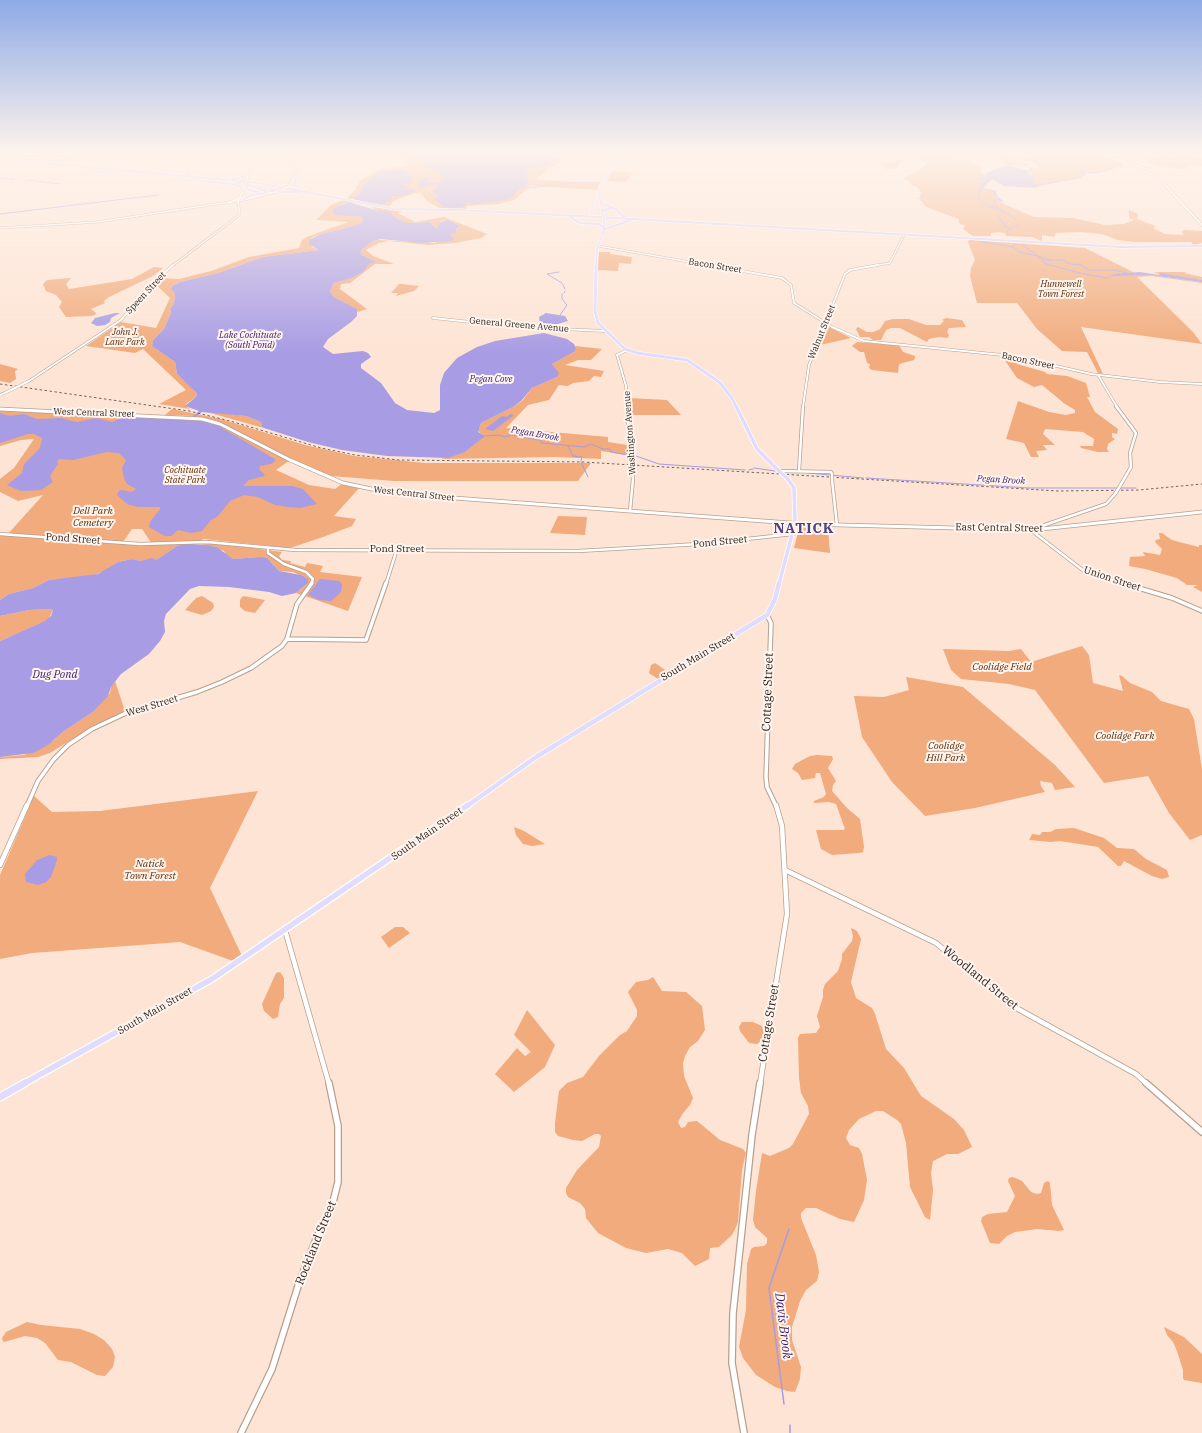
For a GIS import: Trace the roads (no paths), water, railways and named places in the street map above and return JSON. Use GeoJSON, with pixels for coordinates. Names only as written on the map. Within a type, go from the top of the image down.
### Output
{"type":"FeatureCollection","features":[{"type":"Feature","properties":{"kind":"highway"},"geometry":{"type":"LineString","coordinates":[[577,220],[581,223],[600,224],[605,229],[622,224],[629,220],[638,220],[1096,246],[1202,247]]}},
{"type":"Feature","properties":{"kind":"highway"},"geometry":{"type":"LineString","coordinates":[[578,220],[583,223],[598,223],[602,220]]}},
{"type":"Feature","properties":{"kind":"highway"},"geometry":{"type":"LineString","coordinates":[[605,220],[608,224],[617,225]]}},
{"type":"Feature","properties":{"kind":"highway"},"geometry":{"type":"LineString","coordinates":[[621,220],[622,224]]}},
{"type":"Feature","properties":{"kind":"highway"},"geometry":{"type":"LineString","coordinates":[[646,220],[1096,246]]}},
{"type":"Feature","properties":{"kind":"main road"},"geometry":{"type":"LineString","coordinates":[[604,220],[605,229],[598,246],[596,258],[595,312],[597,320],[605,331],[627,350],[684,359],[694,363],[724,386],[732,397],[759,452],[787,478],[794,488],[795,523],[793,534],[773,606],[767,615]]}},
{"type":"Feature","properties":{"kind":"main road","name":"West Central Street"},"geometry":{"type":"LineString","coordinates":[[0,409],[195,418],[220,424],[304,466],[343,483],[360,488],[404,495],[795,523]]}},
{"type":"Feature","properties":{"kind":"main road","name":"East Central Street"},"geometry":{"type":"LineString","coordinates":[[795,523],[1032,530],[1202,512]]}},
{"type":"Feature","properties":{"kind":"main road","name":"South Main Street"},"geometry":{"type":"LineString","coordinates":[[0,1097],[212,979],[286,930],[536,758],[767,615]]}},
{"type":"Feature","properties":{"kind":"street"},"geometry":{"type":"LineString","coordinates":[[0,228],[112,220]]}},
{"type":"Feature","properties":{"kind":"street","name":"Speen Street"},"geometry":{"type":"LineString","coordinates":[[0,395],[29,381],[121,320],[149,288],[177,261],[204,239],[234,220]]}},
{"type":"Feature","properties":{"kind":"street","name":"Walnut Street"},"geometry":{"type":"LineString","coordinates":[[799,471],[807,374],[811,359],[826,325],[846,272],[891,262],[904,235]]}},
{"type":"Feature","properties":{"kind":"street","name":"Bacon Street"},"geometry":{"type":"LineString","coordinates":[[598,246],[782,278],[791,285],[793,302],[826,325],[866,341],[1013,356],[1074,371],[1098,375],[1161,382],[1202,384]]}},
{"type":"Feature","properties":{"kind":"street","name":"General Greene Avenue"},"geometry":{"type":"LineString","coordinates":[[433,318],[518,327],[605,331]]}},
{"type":"Feature","properties":{"kind":"street","name":"Washington Avenue"},"geometry":{"type":"LineString","coordinates":[[627,350],[618,354],[617,357],[626,386],[633,479],[630,511]]}},
{"type":"Feature","properties":{"kind":"street"},"geometry":{"type":"LineString","coordinates":[[1032,530],[1106,504],[1115,494],[1131,467],[1130,454],[1136,433],[1110,398],[1098,375]]}},
{"type":"Feature","properties":{"kind":"street"},"geometry":{"type":"LineString","coordinates":[[779,471],[832,473],[837,525]]}},
{"type":"Feature","properties":{"kind":"street","name":"Union Street"},"geometry":{"type":"LineString","coordinates":[[1032,530],[1036,536],[1084,571],[1178,600],[1202,611]]}},
{"type":"Feature","properties":{"kind":"street","name":"Pond Street"},"geometry":{"type":"LineString","coordinates":[[0,534],[138,544],[207,542],[295,550],[397,549],[585,551],[699,544],[793,534]]}},
{"type":"Feature","properties":{"kind":"street"},"geometry":{"type":"LineString","coordinates":[[268,548],[268,553],[284,564],[309,574],[313,579],[311,585],[298,602],[287,639],[366,640],[397,549]]}},
{"type":"Feature","properties":{"kind":"street","name":"Cottage Street"},"geometry":{"type":"LineString","coordinates":[[744,1433],[733,1369],[731,1338],[733,1313],[752,1135],[787,920],[781,821],[767,787],[766,777],[771,623],[767,615]]}},
{"type":"Feature","properties":{"kind":"street","name":"West Street"},"geometry":{"type":"LineString","coordinates":[[0,865],[38,781],[54,758],[68,745],[92,729],[126,713],[197,692],[229,679],[272,655],[287,639]]}},
{"type":"Feature","properties":{"kind":"street","name":"Woodland Street"},"geometry":{"type":"LineString","coordinates":[[785,870],[936,943],[1009,1004],[1136,1074],[1202,1132]]}},
{"type":"Feature","properties":{"kind":"street","name":"Rockland Street"},"geometry":{"type":"LineString","coordinates":[[241,1433],[272,1369],[299,1283],[316,1237],[332,1206],[338,1182],[338,1126],[334,1101],[286,930]]}},
{"type":"Feature","properties":{"kind":"water","name":"Lake Cochituate (South Pond)"},"geometry":{"type":"Polygon","coordinates":[[[363,220],[400,220],[406,223],[430,222],[437,229],[439,223],[448,220],[461,226],[456,229],[456,233],[450,234],[454,239],[450,241],[422,243],[381,239],[373,241],[361,250],[362,255],[376,262],[369,264],[363,272],[352,278],[334,283],[330,291],[334,297],[357,309],[357,316],[328,339],[323,347],[333,354],[363,351],[368,353],[371,357],[361,364],[361,368],[381,383],[395,403],[407,410],[434,413],[440,410],[440,385],[444,373],[457,358],[477,347],[495,341],[544,333],[567,339],[574,344],[576,348],[574,352],[552,364],[559,373],[557,377],[532,388],[521,401],[513,407],[481,423],[478,432],[485,436],[465,452],[448,458],[387,456],[342,450],[308,442],[264,428],[262,427],[261,422],[246,416],[202,412],[193,419],[217,425],[275,459],[275,461],[271,464],[260,466],[259,469],[265,475],[264,476],[249,480],[243,486],[292,486],[303,489],[317,504],[300,508],[288,507],[275,505],[258,497],[244,495],[230,501],[218,516],[211,520],[202,531],[191,533],[178,530],[171,536],[165,536],[149,527],[150,522],[160,507],[138,507],[127,504],[117,495],[119,491],[122,490],[132,492],[136,489],[127,484],[124,478],[122,468],[126,460],[119,453],[107,452],[73,460],[59,459],[57,461],[58,464],[50,476],[53,482],[41,490],[21,491],[7,485],[22,473],[24,464],[40,448],[42,438],[34,434],[28,434],[0,443],[0,413],[10,416],[24,414],[37,419],[61,418],[77,422],[96,418],[112,422],[126,416],[190,419],[199,411],[185,406],[197,396],[196,392],[177,374],[175,362],[152,346],[153,340],[164,329],[171,313],[170,309],[174,304],[175,294],[171,289],[172,286],[180,282],[218,273],[263,257],[319,250],[309,244],[309,240],[321,234],[362,223],[363,220]]]}},
{"type":"Feature","properties":{"kind":"water"},"geometry":{"type":"Polygon","coordinates":[[[1140,272],[1159,275],[1160,273],[1202,280],[1202,282],[1150,275],[1113,276],[1113,274],[1140,272]]]}},
{"type":"Feature","properties":{"kind":"water"},"geometry":{"type":"Polygon","coordinates":[[[120,313],[111,318],[110,322],[105,325],[97,326],[91,323],[95,318],[120,313]]]}},
{"type":"Feature","properties":{"kind":"water"},"geometry":{"type":"Polygon","coordinates":[[[546,313],[565,316],[568,321],[551,326],[540,325],[539,317],[546,313]]]}},
{"type":"Feature","properties":{"kind":"water"},"geometry":{"type":"Polygon","coordinates":[[[510,414],[514,415],[493,431],[485,429],[502,416],[507,417],[510,414]]]}},
{"type":"Feature","properties":{"kind":"water","name":"Dug Pond"},"geometry":{"type":"Polygon","coordinates":[[[187,544],[208,545],[218,548],[233,559],[259,557],[267,558],[279,571],[301,575],[308,579],[308,583],[296,593],[282,596],[269,592],[229,587],[199,586],[190,589],[166,614],[164,621],[165,632],[160,641],[149,654],[121,674],[111,687],[108,696],[93,712],[64,731],[48,745],[33,753],[0,757],[0,641],[45,621],[51,616],[53,610],[29,610],[0,616],[0,600],[9,594],[33,588],[49,580],[98,574],[118,562],[132,559],[141,561],[152,558],[156,560],[177,546],[187,544]]]}},
{"type":"Feature","properties":{"kind":"water"},"geometry":{"type":"Polygon","coordinates":[[[320,579],[339,581],[342,584],[341,592],[331,601],[319,600],[308,595],[320,579]]]}},
{"type":"Feature","properties":{"kind":"water"},"geometry":{"type":"Polygon","coordinates":[[[50,855],[57,857],[51,877],[46,882],[38,885],[26,882],[25,874],[37,860],[50,855]]]}},
{"type":"Feature","properties":{"kind":"waterway"},"geometry":{"type":"LineString","coordinates":[[1001,220],[1005,226],[1010,228]]}},
{"type":"Feature","properties":{"kind":"waterway"},"geometry":{"type":"LineString","coordinates":[[1008,235],[1007,231],[1018,224]]}},
{"type":"Feature","properties":{"kind":"waterway"},"geometry":{"type":"LineString","coordinates":[[981,242],[1012,247]]}},
{"type":"Feature","properties":{"kind":"waterway"},"geometry":{"type":"LineString","coordinates":[[1015,244],[1013,247],[1019,252],[1037,256],[1041,260],[1051,260]]}},
{"type":"Feature","properties":{"kind":"waterway"},"geometry":{"type":"LineString","coordinates":[[1022,245],[1041,258]]}},
{"type":"Feature","properties":{"kind":"waterway"},"geometry":{"type":"LineString","coordinates":[[1041,258],[1051,260]]}},
{"type":"Feature","properties":{"kind":"waterway"},"geometry":{"type":"LineString","coordinates":[[1051,260],[1063,260],[1071,264],[1081,265],[1089,270],[1114,270],[1127,273]]}},
{"type":"Feature","properties":{"kind":"waterway"},"geometry":{"type":"LineString","coordinates":[[1043,261],[1046,264],[1084,274],[1107,278],[1114,275]]}},
{"type":"Feature","properties":{"kind":"waterway"},"geometry":{"type":"LineString","coordinates":[[559,272],[547,274],[562,283],[565,289]]}},
{"type":"Feature","properties":{"kind":"waterway"},"geometry":{"type":"LineString","coordinates":[[560,315],[567,305],[562,299],[562,294]]}},
{"type":"Feature","properties":{"kind":"waterway","name":"Pegan Brook"},"geometry":{"type":"LineString","coordinates":[[485,436],[499,435],[505,437],[511,435],[540,440],[542,443],[584,447],[591,444],[603,449],[610,449],[611,452],[627,455]]}},
{"type":"Feature","properties":{"kind":"waterway"},"geometry":{"type":"LineString","coordinates":[[568,446],[573,456],[582,457],[581,461]]}},
{"type":"Feature","properties":{"kind":"waterway","name":"Pegan Brook"},"geometry":{"type":"LineString","coordinates":[[633,455],[659,464],[745,470]]}},
{"type":"Feature","properties":{"kind":"waterway"},"geometry":{"type":"LineString","coordinates":[[581,462],[588,477]]}},
{"type":"Feature","properties":{"kind":"waterway","name":"Pegan Brook"},"geometry":{"type":"LineString","coordinates":[[754,468],[775,471]]}},
{"type":"Feature","properties":{"kind":"waterway","name":"Pegan Brook"},"geometry":{"type":"LineString","coordinates":[[749,470],[753,469]]}},
{"type":"Feature","properties":{"kind":"waterway","name":"Pegan Brook"},"geometry":{"type":"LineString","coordinates":[[808,473],[863,478]]}},
{"type":"Feature","properties":{"kind":"waterway","name":"Pegan Brook"},"geometry":{"type":"LineString","coordinates":[[866,478],[1029,488],[1117,488]]}},
{"type":"Feature","properties":{"kind":"waterway","name":"Pegan Brook"},"geometry":{"type":"LineString","coordinates":[[1120,488],[1136,488]]}},
{"type":"Feature","properties":{"kind":"waterway","name":"Davis Brook"},"geometry":{"type":"LineString","coordinates":[[784,1404],[769,1288],[789,1229]]}},
{"type":"Feature","properties":{"kind":"waterway","name":"Davis Brook"},"geometry":{"type":"LineString","coordinates":[[790,1425],[790,1433]]}},
{"type":"Feature","properties":{"kind":"railway"},"geometry":{"type":"LineString","coordinates":[[0,384],[189,411],[230,421],[321,448],[355,455],[399,460],[583,462],[1058,491],[1139,490],[1202,484]]}},
{"type":"Feature","properties":{"kind":"district","name":"NATICK"},"geometry":{"type":"Point","coordinates":[804,529]}},
{"type":"Feature","properties":{"kind":"park label","name":"Hunnewell Town Forest"},"geometry":{"type":"Point","coordinates":[1061,290]}},
{"type":"Feature","properties":{"kind":"park label","name":"John J. Lane Park"},"geometry":{"type":"Point","coordinates":[125,338]}},
{"type":"Feature","properties":{"kind":"park label","name":"Cochituate State Park"},"geometry":{"type":"Point","coordinates":[185,476]}},
{"type":"Feature","properties":{"kind":"park label","name":"Dell Park Cemetery"},"geometry":{"type":"Point","coordinates":[93,516]}},
{"type":"Feature","properties":{"kind":"park label","name":"Coolidge Field"},"geometry":{"type":"Point","coordinates":[1002,667]}},
{"type":"Feature","properties":{"kind":"park label","name":"Coolidge Park"},"geometry":{"type":"Point","coordinates":[1125,736]}},
{"type":"Feature","properties":{"kind":"park label","name":"Coolidge Hill Park"},"geometry":{"type":"Point","coordinates":[946,752]}},
{"type":"Feature","properties":{"kind":"park label","name":"Natick Town Forest"},"geometry":{"type":"Point","coordinates":[150,870]}},
{"type":"Feature","properties":{"kind":"water label","name":"Pegan Cove"},"geometry":{"type":"Point","coordinates":[491,379]}}]}
